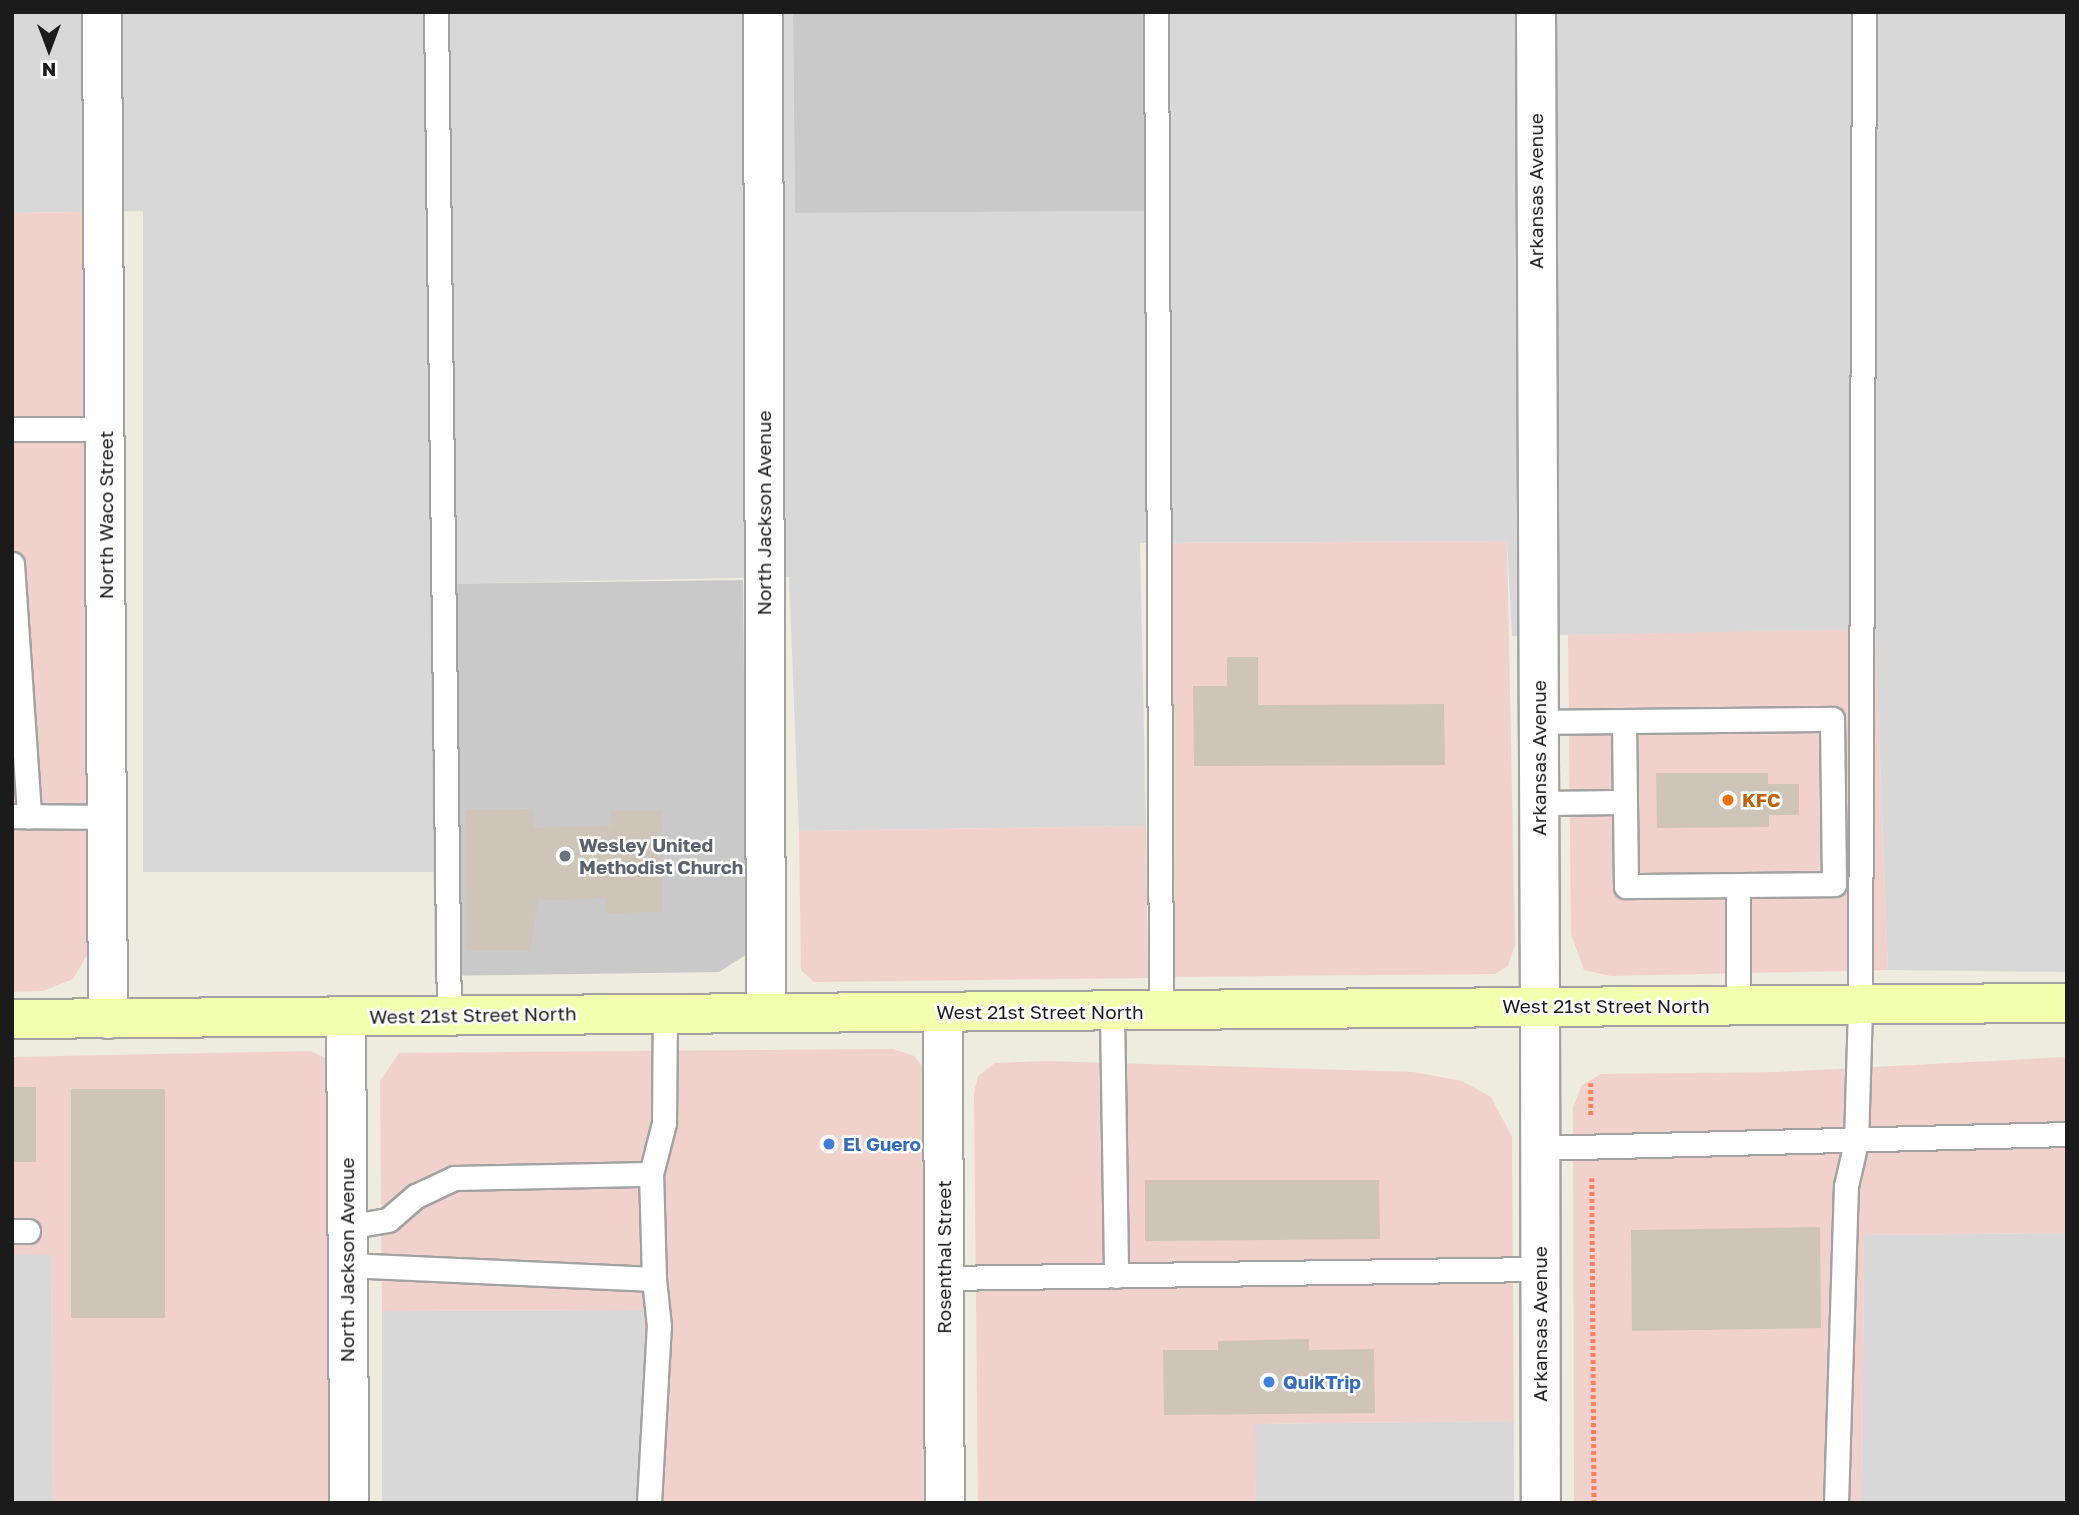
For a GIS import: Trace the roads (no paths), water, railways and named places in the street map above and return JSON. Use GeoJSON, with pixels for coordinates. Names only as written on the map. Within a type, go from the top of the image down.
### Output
{"type":"FeatureCollection","features":[{"type":"Feature","properties":{"kind":"main road","name":"West 21st Street North"},"geometry":{"type":"LineString","coordinates":[[12,1019],[665,1013],[1112,1013],[1540,1006],[2067,1003]]}},
{"type":"Feature","properties":{"kind":"street","name":"North Waco Street"},"geometry":{"type":"LineString","coordinates":[[102,12],[108,1019]]}},
{"type":"Feature","properties":{"kind":"street","name":"North Jackson Avenue"},"geometry":{"type":"LineString","coordinates":[[762,12],[766,1013]]}},
{"type":"Feature","properties":{"kind":"street","name":"Arkansas Avenue"},"geometry":{"type":"LineString","coordinates":[[1536,12],[1541,1503]]}},
{"type":"Feature","properties":{"kind":"street","name":"Rosenthal Street"},"geometry":{"type":"LineString","coordinates":[[943,1012],[945,1503]]}},
{"type":"Feature","properties":{"kind":"street","name":"North Jackson Avenue"},"geometry":{"type":"LineString","coordinates":[[346,1017],[349,1503]]}},
{"type":"Feature","properties":{"kind":"lane"},"geometry":{"type":"LineString","coordinates":[[436,12],[449,1016]]}},
{"type":"Feature","properties":{"kind":"lane"},"geometry":{"type":"LineString","coordinates":[[1156,12],[1161,1012]]}},
{"type":"Feature","properties":{"kind":"lane"},"geometry":{"type":"LineString","coordinates":[[1836,1503],[1846,1186],[1856,1142],[1860,1004],[1864,12]]}},
{"type":"Feature","properties":{"kind":"lane"},"geometry":{"type":"LineString","coordinates":[[12,429],[105,429]]}},
{"type":"Feature","properties":{"kind":"lane"},"geometry":{"type":"LineString","coordinates":[[12,564],[21,816],[107,817]]}},
{"type":"Feature","properties":{"kind":"lane"},"geometry":{"type":"LineString","coordinates":[[1539,722],[1624,721],[1832,719],[1834,884],[1626,886],[1624,721]]}},
{"type":"Feature","properties":{"kind":"lane"},"geometry":{"type":"LineString","coordinates":[[1539,803],[1625,802]]}},
{"type":"Feature","properties":{"kind":"lane"},"geometry":{"type":"LineString","coordinates":[[1738,885],[1738,1005]]}},
{"type":"Feature","properties":{"kind":"lane"},"geometry":{"type":"LineString","coordinates":[[649,1503],[659,1326],[654,1279],[651,1174],[664,1124],[665,1013]]}},
{"type":"Feature","properties":{"kind":"lane"},"geometry":{"type":"LineString","coordinates":[[1112,1013],[1116,1276]]}},
{"type":"Feature","properties":{"kind":"lane"},"geometry":{"type":"LineString","coordinates":[[1540,1148],[1856,1142],[2067,1134]]}},
{"type":"Feature","properties":{"kind":"lane"},"geometry":{"type":"LineString","coordinates":[[347,1227],[388,1220],[416,1196],[454,1178],[651,1174]]}},
{"type":"Feature","properties":{"kind":"lane"},"geometry":{"type":"LineString","coordinates":[[347,1265],[654,1279]]}},
{"type":"Feature","properties":{"kind":"lane"},"geometry":{"type":"LineString","coordinates":[[944,1279],[1540,1269]]}},
{"type":"Feature","properties":{"kind":"place","name":"KFC"},"geometry":{"type":"Point","coordinates":[1728,800]}},
{"type":"Feature","properties":{"kind":"place","name":"Wesley United Methodist Church"},"geometry":{"type":"Point","coordinates":[565,856]}},
{"type":"Feature","properties":{"kind":"place","name":"El Guero"},"geometry":{"type":"Point","coordinates":[829,1144]}},
{"type":"Feature","properties":{"kind":"place","name":"QuikTrip"},"geometry":{"type":"Point","coordinates":[1269,1382]}}]}
